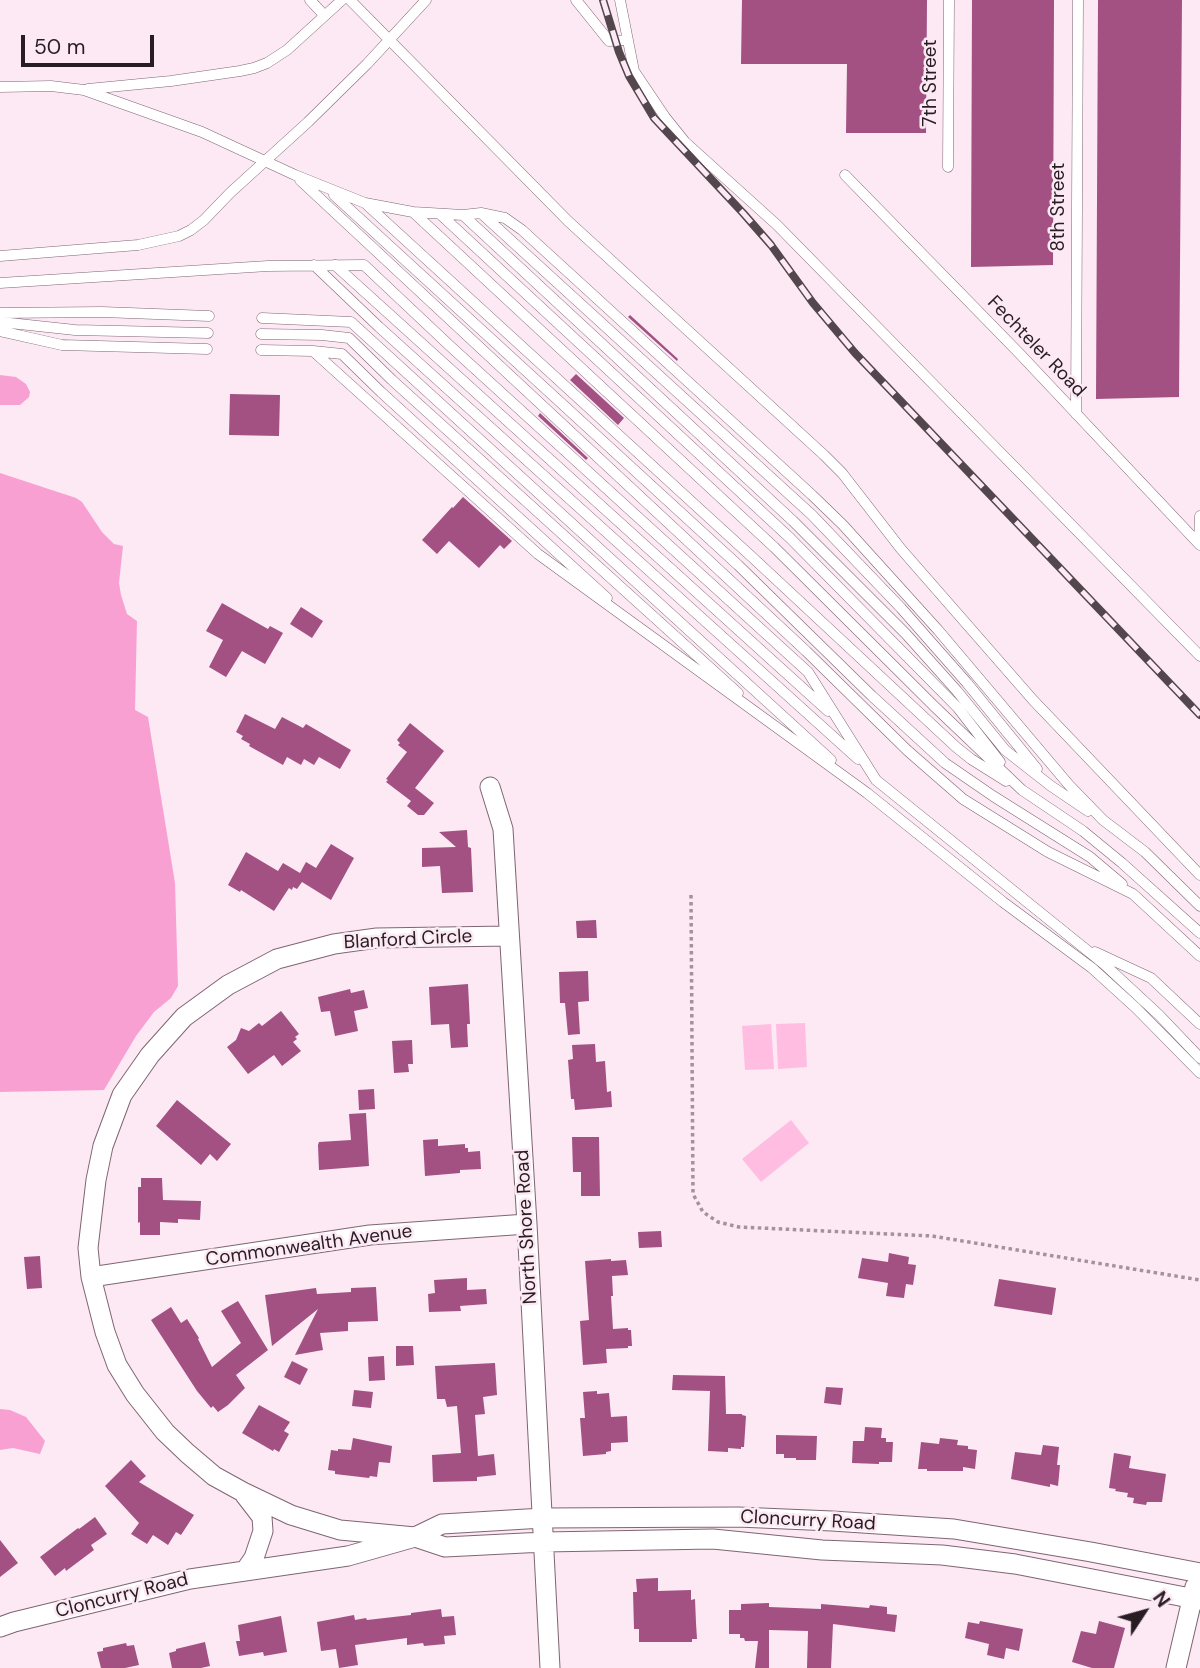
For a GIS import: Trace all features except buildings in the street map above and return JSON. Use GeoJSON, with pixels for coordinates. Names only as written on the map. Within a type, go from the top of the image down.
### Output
{"type":"FeatureCollection","features":[{"type":"Feature","properties":{"kind":"street","name":"North Shore Road"},"geometry":{"type":"LineString","coordinates":[[490,787],[503,829],[550,1668]]}},
{"type":"Feature","properties":{"kind":"street","name":"Blanford Circle"},"geometry":{"type":"LineString","coordinates":[[415,1537],[340,1530],[291,1515],[214,1476],[165,1432],[135,1394],[117,1365],[109,1343],[91,1277],[88,1248],[96,1180],[103,1146],[121,1095],[150,1055],[184,1017],[228,985],[277,959],[323,947],[377,938],[509,936]]}},
{"type":"Feature","properties":{"kind":"street","name":"Commonwealth Avenue"},"geometry":{"type":"LineString","coordinates":[[91,1277],[370,1235],[527,1224]]}},
{"type":"Feature","properties":{"kind":"street"},"geometry":{"type":"LineString","coordinates":[[243,1492],[262,1517],[263,1531],[254,1558],[245,1572]]}},
{"type":"Feature","properties":{"kind":"street","name":"Cloncurry Road"},"geometry":{"type":"LineString","coordinates":[[0,1627],[190,1579],[348,1556],[415,1537],[442,1524],[543,1518],[738,1517],[954,1529],[1200,1571]]}},
{"type":"Feature","properties":{"kind":"street","name":"Cloncurry Road"},"geometry":{"type":"LineString","coordinates":[[415,1537],[445,1546],[713,1539],[822,1550],[942,1555],[1015,1564],[1196,1599]]}},
{"type":"Feature","properties":{"kind":"street"},"geometry":{"type":"LineString","coordinates":[[1176,1668],[1196,1599],[1200,1571]]}},
{"type":"Feature","properties":{"kind":"lane"},"geometry":{"type":"LineString","coordinates":[[310,0],[324,15]]}},
{"type":"Feature","properties":{"kind":"lane"},"geometry":{"type":"LineString","coordinates":[[84,90],[171,81],[254,68],[287,50],[342,0]]}},
{"type":"Feature","properties":{"kind":"lane"},"geometry":{"type":"LineString","coordinates":[[350,0],[568,221],[833,464],[901,549],[1033,700],[1200,875]]}},
{"type":"Feature","properties":{"kind":"lane"},"geometry":{"type":"LineString","coordinates":[[0,256],[138,245],[179,236],[204,220],[308,122],[390,41],[426,0]]}},
{"type":"Feature","properties":{"kind":"lane"},"geometry":{"type":"LineString","coordinates":[[576,0],[610,41],[628,40]]}},
{"type":"Feature","properties":{"kind":"lane"},"geometry":{"type":"LineString","coordinates":[[620,0],[634,71],[685,142],[777,225],[1200,656]]}},
{"type":"Feature","properties":{"kind":"lane","name":"7th Street"},"geometry":{"type":"LineString","coordinates":[[948,167],[950,0]]}},
{"type":"Feature","properties":{"kind":"lane","name":"8th Street"},"geometry":{"type":"LineString","coordinates":[[1076,414],[1078,0]]}},
{"type":"Feature","properties":{"kind":"lane"},"geometry":{"type":"LineString","coordinates":[[0,87],[51,86],[84,90],[202,132],[329,190],[365,203],[413,212],[463,215],[481,213],[505,218],[522,230],[843,525],[938,630],[1069,785],[1103,820]]}},
{"type":"Feature","properties":{"kind":"lane"},"geometry":{"type":"LineString","coordinates":[[295,175],[962,799],[1048,852],[1133,894]]}},
{"type":"Feature","properties":{"kind":"lane","name":"Fechteler Road"},"geometry":{"type":"LineString","coordinates":[[845,175],[1200,545]]}},
{"type":"Feature","properties":{"kind":"lane"},"geometry":{"type":"LineString","coordinates":[[329,190],[738,565],[945,763],[1090,857],[1200,956]]}},
{"type":"Feature","properties":{"kind":"lane"},"geometry":{"type":"LineString","coordinates":[[365,203],[956,747],[1083,831],[1200,933]]}},
{"type":"Feature","properties":{"kind":"lane"},"geometry":{"type":"LineString","coordinates":[[413,212],[774,547],[1022,790]]}},
{"type":"Feature","properties":{"kind":"lane"},"geometry":{"type":"LineString","coordinates":[[481,213],[812,515],[901,608],[967,683],[1051,786]]}},
{"type":"Feature","properties":{"kind":"lane"},"geometry":{"type":"LineString","coordinates":[[440,214],[790,538],[958,708],[1022,790]]}},
{"type":"Feature","properties":{"kind":"lane"},"geometry":{"type":"LineString","coordinates":[[463,215],[793,521],[906,634],[1005,750],[1145,852],[1200,906]]}},
{"type":"Feature","properties":{"kind":"lane"},"geometry":{"type":"LineString","coordinates":[[314,265],[389,336],[868,768]]}},
{"type":"Feature","properties":{"kind":"lane"},"geometry":{"type":"LineString","coordinates":[[335,265],[838,721]]}},
{"type":"Feature","properties":{"kind":"lane"},"geometry":{"type":"LineString","coordinates":[[0,283],[268,266],[364,265],[808,672],[876,780],[1082,946],[1150,1006],[1200,1058]]}},
{"type":"Feature","properties":{"kind":"lane"},"geometry":{"type":"LineString","coordinates":[[0,313],[102,312],[209,316]]}},
{"type":"Feature","properties":{"kind":"lane"},"geometry":{"type":"LineString","coordinates":[[262,318],[351,322],[867,793]]}},
{"type":"Feature","properties":{"kind":"lane"},"geometry":{"type":"LineString","coordinates":[[0,322],[75,330],[208,332]]}},
{"type":"Feature","properties":{"kind":"lane"},"geometry":{"type":"LineString","coordinates":[[0,331],[62,345],[207,349]]}},
{"type":"Feature","properties":{"kind":"lane"},"geometry":{"type":"LineString","coordinates":[[261,334],[349,338],[775,726]]}},
{"type":"Feature","properties":{"kind":"lane"},"geometry":{"type":"LineString","coordinates":[[261,350],[341,354],[641,629]]}},
{"type":"Feature","properties":{"kind":"lane"},"geometry":{"type":"LineString","coordinates":[[313,351],[538,555],[867,793],[1003,902],[1092,968],[1200,1073]]}},
{"type":"Feature","properties":{"kind":"lane"},"geometry":{"type":"LineString","coordinates":[[1200,516],[1200,545]]}},
{"type":"Feature","properties":{"kind":"lane"},"geometry":{"type":"LineString","coordinates":[[1082,946],[1150,978],[1200,1024]]}},
{"type":"Feature","properties":{"kind":"path"},"geometry":{"type":"LineString","coordinates":[[691,895],[693,1194],[703,1212],[718,1222],[739,1227],[932,1236],[1200,1280]]}},
{"type":"Feature","properties":{"kind":"shaded area"},"geometry":{"type":"Polygon","coordinates":[[[0,375],[16,377],[26,384],[29,397],[20,405],[0,405],[0,375]]]}},
{"type":"Feature","properties":{"kind":"shaded area"},"geometry":{"type":"Polygon","coordinates":[[[0,473],[76,498],[82,502],[102,532],[114,544],[123,546],[119,583],[121,595],[127,614],[137,621],[135,710],[148,717],[175,883],[178,986],[171,998],[154,1012],[136,1036],[104,1090],[0,1092],[0,473]]]}},
{"type":"Feature","properties":{"kind":"shaded area"},"geometry":{"type":"Polygon","coordinates":[[[805,1023],[807,1067],[778,1069],[776,1024],[805,1023]]]}},
{"type":"Feature","properties":{"kind":"shaded area"},"geometry":{"type":"Polygon","coordinates":[[[771,1024],[774,1069],[745,1070],[742,1026],[771,1024]]]}},
{"type":"Feature","properties":{"kind":"shaded area"},"geometry":{"type":"Polygon","coordinates":[[[791,1120],[809,1143],[761,1182],[742,1159],[791,1120]]]}},
{"type":"Feature","properties":{"kind":"shaded area"},"geometry":{"type":"Polygon","coordinates":[[[0,1409],[26,1417],[45,1441],[40,1454],[13,1448],[0,1450],[0,1409]]]}},
{"type":"Feature","properties":{"kind":"railway"},"geometry":{"type":"LineString","coordinates":[[603,0],[629,76],[654,118],[771,245],[813,303],[855,353],[1200,715]]}}]}
